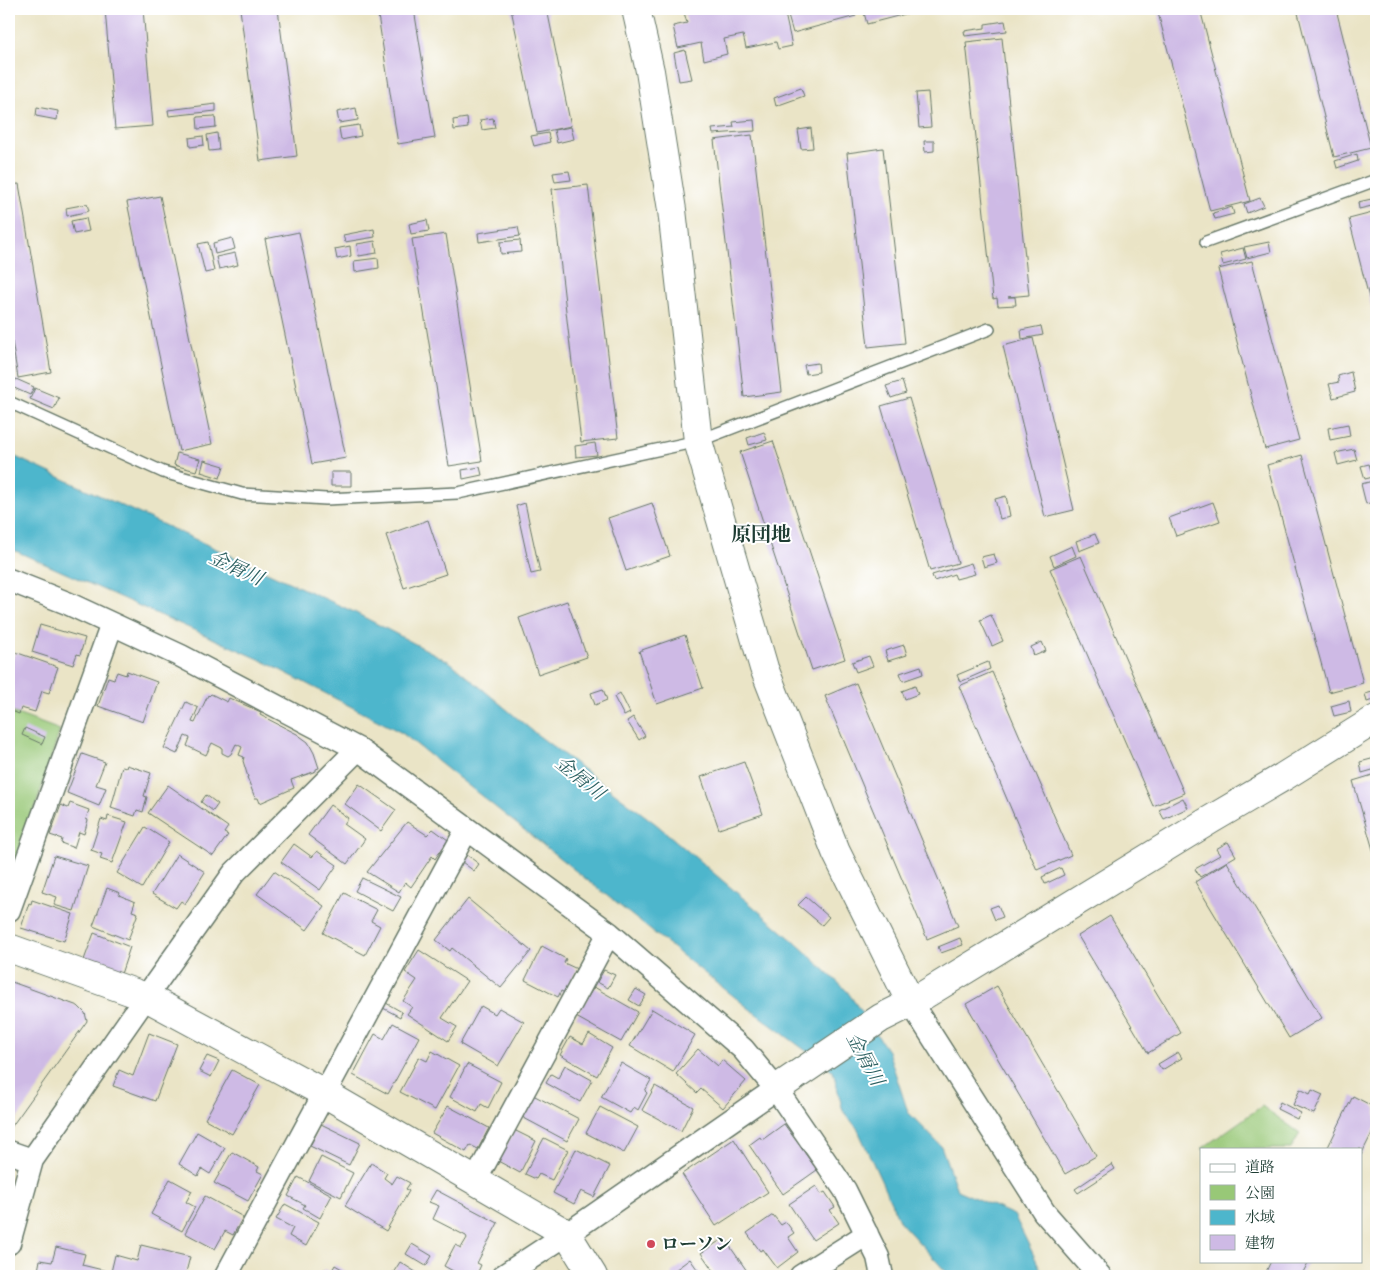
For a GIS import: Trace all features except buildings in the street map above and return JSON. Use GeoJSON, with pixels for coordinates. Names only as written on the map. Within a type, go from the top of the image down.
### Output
{"type":"FeatureCollection","features":[{"type":"Feature","properties":{"kind":"street"},"geometry":{"type":"LineString","coordinates":[[636,9],[650,71],[672,210],[698,441],[764,668],[836,852],[910,1003],[1044,1212],[1100,1276]]}},
{"type":"Feature","properties":{"kind":"street"},"geometry":{"type":"LineString","coordinates":[[9,580],[67,603],[181,656],[358,749],[609,934],[743,1049],[776,1089],[845,1190],[878,1257],[882,1276]]}},
{"type":"Feature","properties":{"kind":"street"},"geometry":{"type":"LineString","coordinates":[[9,910],[112,624]]}},
{"type":"Feature","properties":{"kind":"street"},"geometry":{"type":"LineString","coordinates":[[503,1276],[882,1018],[910,1003],[1376,719]]}},
{"type":"Feature","properties":{"kind":"street"},"geometry":{"type":"LineString","coordinates":[[9,1243],[32,1160],[146,997],[234,873],[358,749]]}},
{"type":"Feature","properties":{"kind":"street"},"geometry":{"type":"LineString","coordinates":[[226,1276],[467,829]]}},
{"type":"Feature","properties":{"kind":"street"},"geometry":{"type":"LineString","coordinates":[[475,1180],[609,934]]}},
{"type":"Feature","properties":{"kind":"street"},"geometry":{"type":"LineString","coordinates":[[9,948],[146,997],[324,1093],[567,1234],[592,1276]]}},
{"type":"Feature","properties":{"kind":"street"},"geometry":{"type":"LineString","coordinates":[[9,1152],[32,1160]]}},
{"type":"Feature","properties":{"kind":"street"},"geometry":{"type":"LineString","coordinates":[[801,1276],[867,1234]]}},
{"type":"Feature","properties":{"kind":"lane"},"geometry":{"type":"LineString","coordinates":[[1206,242],[1376,180]]}},
{"type":"Feature","properties":{"kind":"lane"},"geometry":{"type":"LineString","coordinates":[[9,402],[163,472],[242,494],[326,499],[458,493],[698,441],[989,330]]}},
{"type":"Feature","properties":{"kind":"green space"},"geometry":{"type":"Polygon","coordinates":[[[9,711],[60,730],[9,890],[9,711]]]}},
{"type":"Feature","properties":{"kind":"green space"},"geometry":{"type":"Polygon","coordinates":[[[1262,1106],[1300,1133],[1292,1148],[1202,1148],[1262,1106]]]}},
{"type":"Feature","properties":{"kind":"water","name":"金屑川"},"geometry":{"type":"Polygon","coordinates":[[[9,454],[354,612],[450,662],[535,733],[656,824],[796,943],[847,991],[888,1051],[908,1112],[941,1146],[957,1190],[1014,1215],[1044,1276],[950,1276],[900,1222],[857,1128],[843,1111],[833,1071],[751,1010],[402,733],[259,659],[9,548],[9,454]]]}},
{"type":"Feature","properties":{"kind":"place","name":"ローソン"},"geometry":{"type":"Point","coordinates":[651,1244]}},
{"type":"Feature","properties":{"kind":"district","name":"原団地"},"geometry":{"type":"Point","coordinates":[761,534]}}]}
